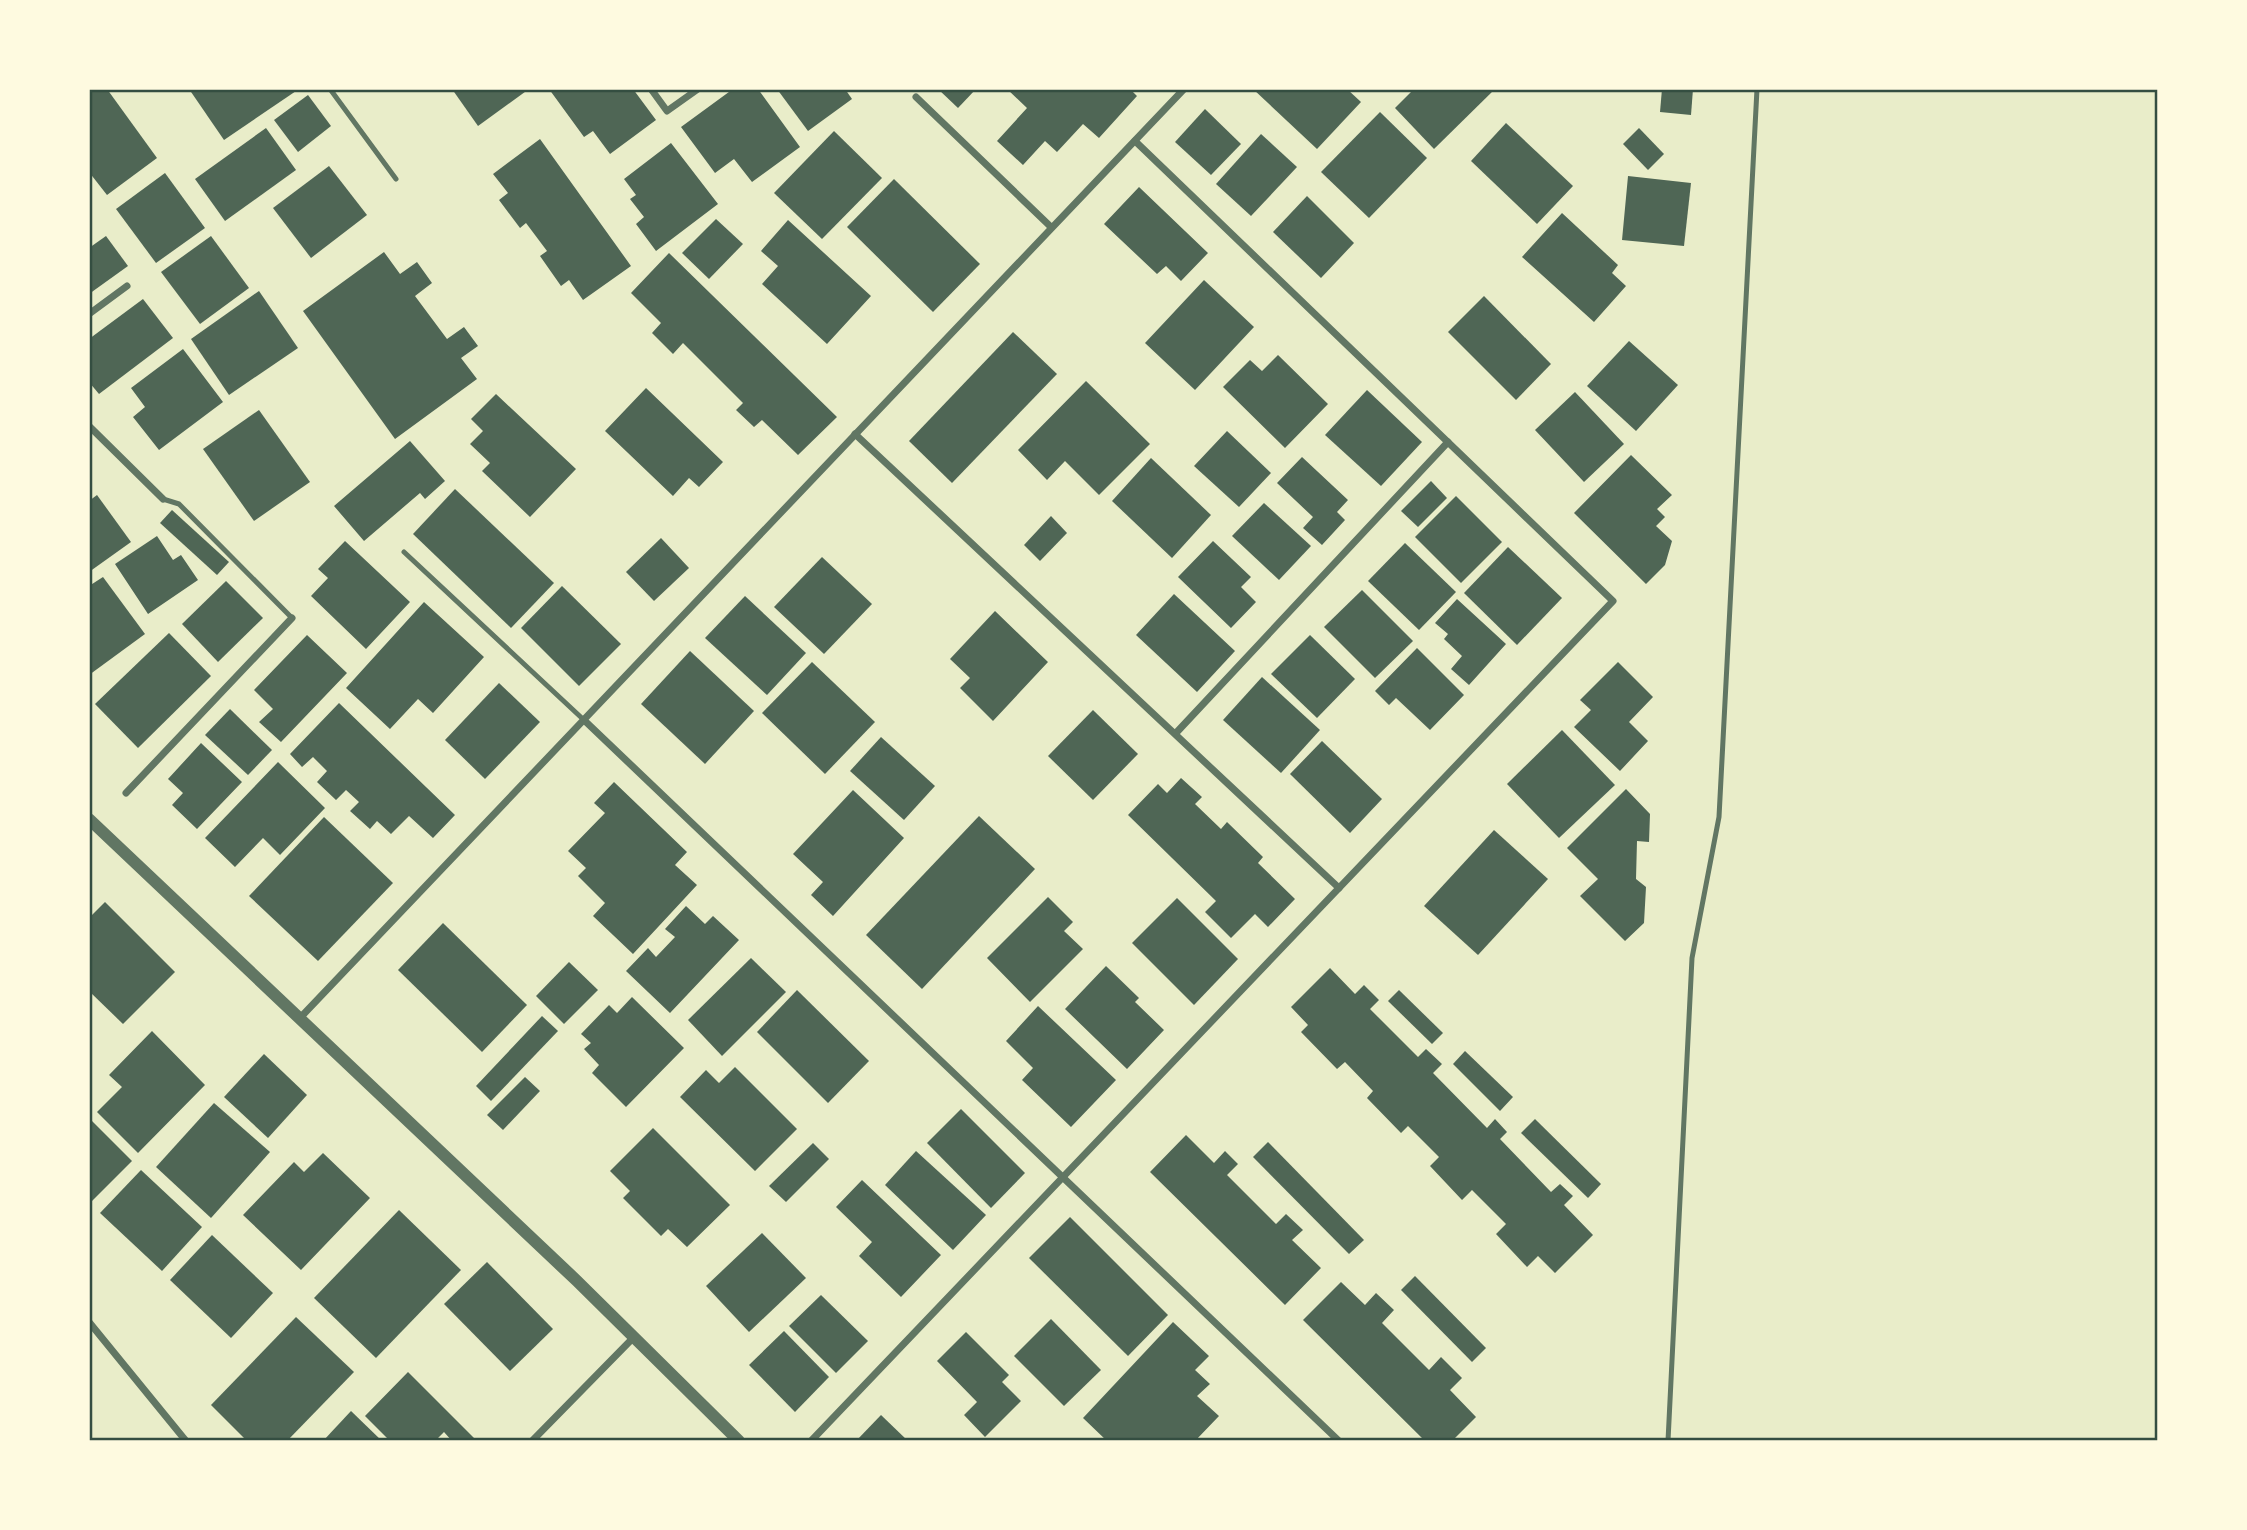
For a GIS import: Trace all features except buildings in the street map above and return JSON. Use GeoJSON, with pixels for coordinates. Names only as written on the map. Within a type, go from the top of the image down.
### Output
{"type":"FeatureCollection","features":[{"type":"Feature","properties":{"kind":"street"},"geometry":{"type":"LineString","coordinates":[[651,89],[667,111],[698,89]]}},
{"type":"Feature","properties":{"kind":"street"},"geometry":{"type":"LineString","coordinates":[[300,1018],[1184,89]]}},
{"type":"Feature","properties":{"kind":"street"},"geometry":{"type":"LineString","coordinates":[[916,97],[1052,227]]}},
{"type":"Feature","properties":{"kind":"street"},"geometry":{"type":"LineString","coordinates":[[811,1441],[1613,601],[1135,141]]}},
{"type":"Feature","properties":{"kind":"street"},"geometry":{"type":"LineString","coordinates":[[89,314],[127,286]]}},
{"type":"Feature","properties":{"kind":"street"},"geometry":{"type":"LineString","coordinates":[[89,426],[163,499]]}},
{"type":"Feature","properties":{"kind":"street"},"geometry":{"type":"LineString","coordinates":[[855,434],[1339,888]]}},
{"type":"Feature","properties":{"kind":"street"},"geometry":{"type":"LineString","coordinates":[[1176,733],[1448,442]]}},
{"type":"Feature","properties":{"kind":"street"},"geometry":{"type":"LineString","coordinates":[[126,793],[292,618]]}},
{"type":"Feature","properties":{"kind":"street"},"geometry":{"type":"LineString","coordinates":[[584,721],[1339,1441]]}},
{"type":"Feature","properties":{"kind":"street"},"geometry":{"type":"LineString","coordinates":[[89,819],[634,1337],[739,1441]]}},
{"type":"Feature","properties":{"kind":"street"},"geometry":{"type":"LineString","coordinates":[[89,1322],[186,1441]]}},
{"type":"Feature","properties":{"kind":"street"},"geometry":{"type":"LineString","coordinates":[[532,1441],[634,1337]]}},
{"type":"Feature","properties":{"kind":"lane"},"geometry":{"type":"LineString","coordinates":[[330,89],[396,179]]}},
{"type":"Feature","properties":{"kind":"lane"},"geometry":{"type":"LineString","coordinates":[[1668,1441],[1692,958],[1718,817],[1757,89]]}},
{"type":"Feature","properties":{"kind":"lane"},"geometry":{"type":"LineString","coordinates":[[163,499],[179,504],[292,618]]}},
{"type":"Feature","properties":{"kind":"lane"},"geometry":{"type":"LineString","coordinates":[[404,552],[584,721]]}}]}
